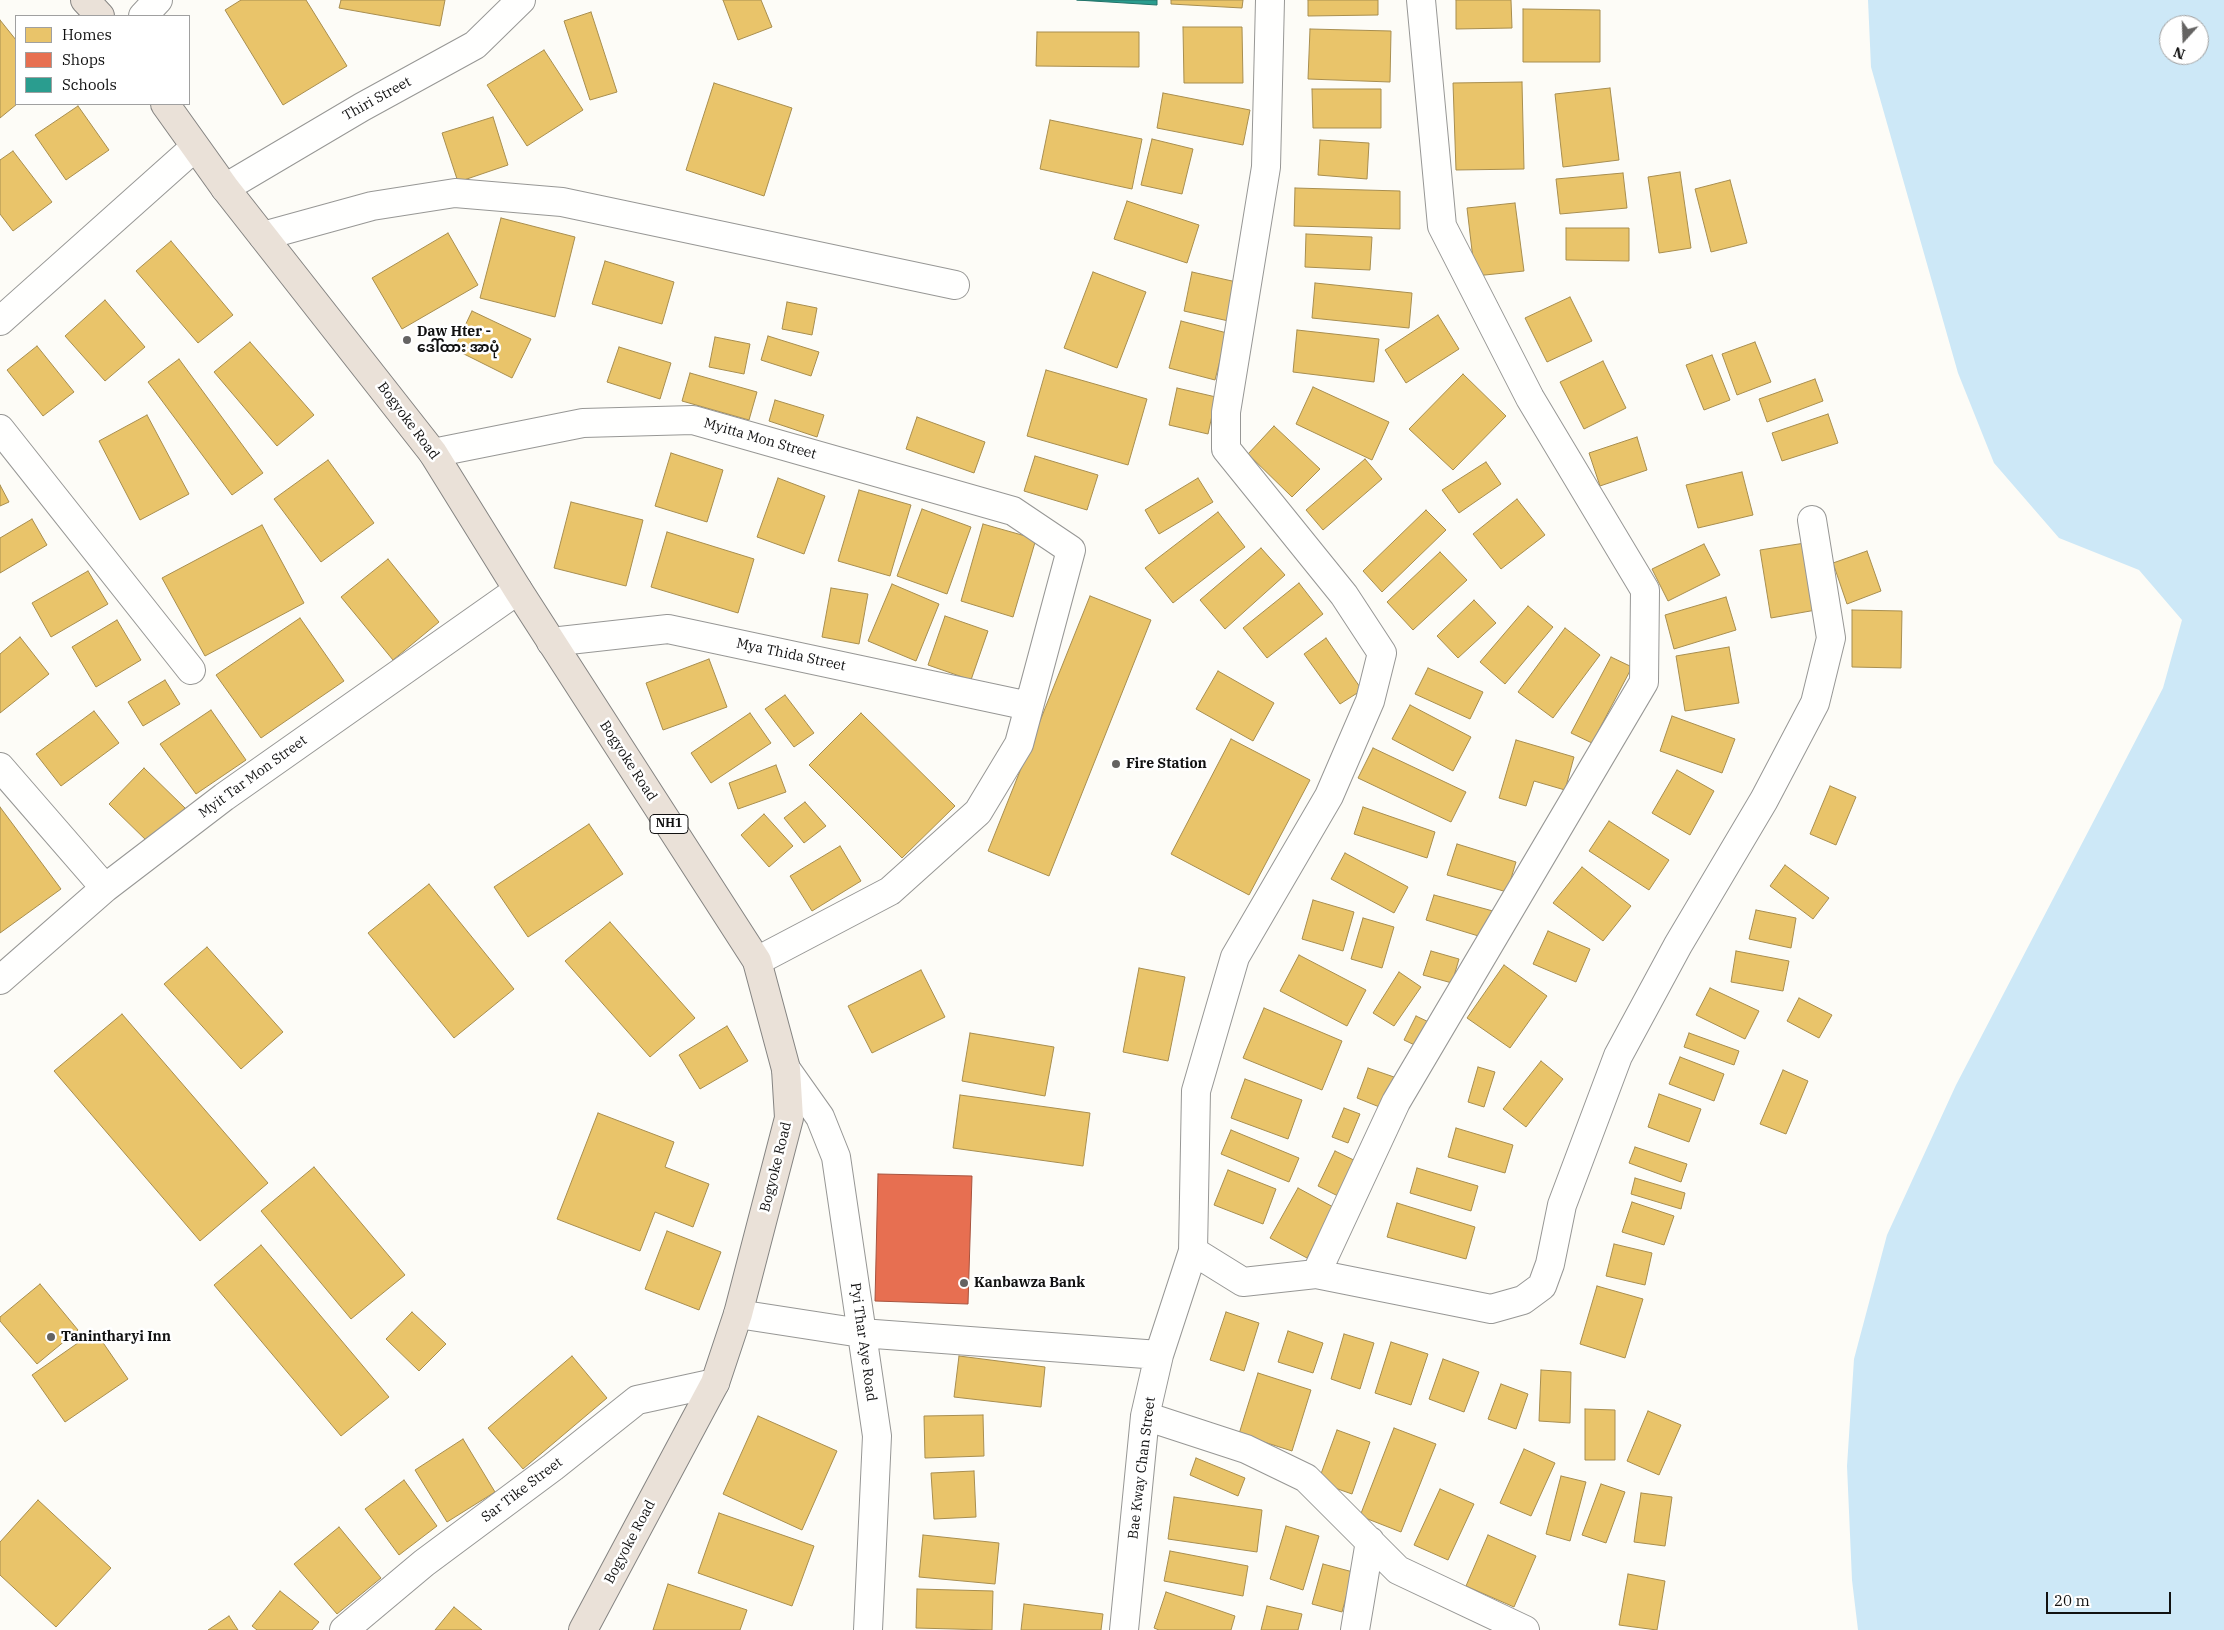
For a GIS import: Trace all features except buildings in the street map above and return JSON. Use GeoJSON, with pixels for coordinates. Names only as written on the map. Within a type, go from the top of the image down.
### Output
{"type":"FeatureCollection","features":[{"type":"Feature","properties":{"kind":"highway"},"geometry":{"type":"LineString","coordinates":[[85,0],[99,15]]}},
{"type":"Feature","properties":{"kind":"highway","name":"Bogyoke Road"},"geometry":{"type":"LineString","coordinates":[[166,105],[226,188],[433,453],[551,642],[757,961],[786,1069],[789,1118],[738,1314],[715,1382],[583,1630]]}},
{"type":"Feature","properties":{"kind":"street"},"geometry":{"type":"LineString","coordinates":[[144,15],[158,0]]}},
{"type":"Feature","properties":{"kind":"street","name":"Thiri Street"},"geometry":{"type":"LineString","coordinates":[[226,188],[362,107],[476,44],[521,0]]}},
{"type":"Feature","properties":{"kind":"street","name":"Bae Kway Chan Street"},"geometry":{"type":"LineString","coordinates":[[1124,1630],[1145,1416],[1159,1355],[1193,1251],[1196,1091],[1235,957],[1329,796],[1370,700],[1382,652],[1344,596],[1226,449],[1226,412],[1266,167],[1270,0]]}},
{"type":"Feature","properties":{"kind":"street"},"geometry":{"type":"LineString","coordinates":[[1316,1274],[1396,1102],[1644,682],[1644,590],[1530,398],[1442,226],[1421,0]]}},
{"type":"Feature","properties":{"kind":"street"},"geometry":{"type":"LineString","coordinates":[[0,321],[195,147]]}},
{"type":"Feature","properties":{"kind":"street"},"geometry":{"type":"LineString","coordinates":[[263,236],[372,206],[455,193],[562,202],[955,285]]}},
{"type":"Feature","properties":{"kind":"street","name":"Myitta Mon Street"},"geometry":{"type":"LineString","coordinates":[[433,453],[583,424],[693,420],[1012,511],[1071,550],[1029,706]]}},
{"type":"Feature","properties":{"kind":"street"},"geometry":{"type":"LineString","coordinates":[[0,428],[191,670]]}},
{"type":"Feature","properties":{"kind":"street"},"geometry":{"type":"LineString","coordinates":[[1193,1251],[1243,1282],[1316,1274],[1491,1309],[1523,1300],[1542,1286],[1550,1264],[1562,1205],[1618,1056],[1678,945],[1764,800],[1815,704],[1831,638],[1812,520]]}},
{"type":"Feature","properties":{"kind":"street","name":"Myit Tar Mon Street"},"geometry":{"type":"LineString","coordinates":[[0,980],[105,888],[224,797],[518,590]]}},
{"type":"Feature","properties":{"kind":"street","name":"Mya Thida Street"},"geometry":{"type":"LineString","coordinates":[[551,642],[668,629],[1029,706]]}},
{"type":"Feature","properties":{"kind":"street"},"geometry":{"type":"LineString","coordinates":[[757,961],[890,891],[978,812],[1019,744],[1029,706]]}},
{"type":"Feature","properties":{"kind":"street"},"geometry":{"type":"LineString","coordinates":[[0,768],[105,888]]}},
{"type":"Feature","properties":{"kind":"street","name":"Pyi Thar Aye Road"},"geometry":{"type":"LineString","coordinates":[[786,1069],[820,1117],[836,1156],[877,1436],[868,1630]]}},
{"type":"Feature","properties":{"kind":"street"},"geometry":{"type":"LineString","coordinates":[[738,1314],[861,1333],[1159,1355]]}},
{"type":"Feature","properties":{"kind":"street","name":"Sar Tike Street"},"geometry":{"type":"LineString","coordinates":[[344,1630],[424,1563],[553,1467],[637,1400],[715,1382]]}},
{"type":"Feature","properties":{"kind":"street"},"geometry":{"type":"LineString","coordinates":[[1145,1416],[1246,1449],[1306,1478],[1398,1570],[1525,1630]]}},
{"type":"Feature","properties":{"kind":"street"},"geometry":{"type":"LineString","coordinates":[[1355,1630],[1370,1541]]}},
{"type":"Feature","properties":{"kind":"water"},"geometry":{"type":"Polygon","coordinates":[[[1868,0],[2224,0],[2224,1630],[1858,1630],[1852,1580],[1847,1466],[1854,1359],[1887,1235],[1956,1085],[2163,688],[2182,620],[2139,570],[2059,538],[1994,463],[1958,373],[1871,67],[1868,0]]]}},
{"type":"Feature","properties":{"kind":"place","name":"Daw Hter - ဒေါ်ထား အာပုံ"},"geometry":{"type":"Point","coordinates":[407,340]}},
{"type":"Feature","properties":{"kind":"place","name":"Fire Station"},"geometry":{"type":"Point","coordinates":[1116,764]}},
{"type":"Feature","properties":{"kind":"place","name":"Kanbawza Bank"},"geometry":{"type":"Point","coordinates":[964,1283]}},
{"type":"Feature","properties":{"kind":"place","name":"Tanintharyi Inn"},"geometry":{"type":"Point","coordinates":[51,1337]}}]}
